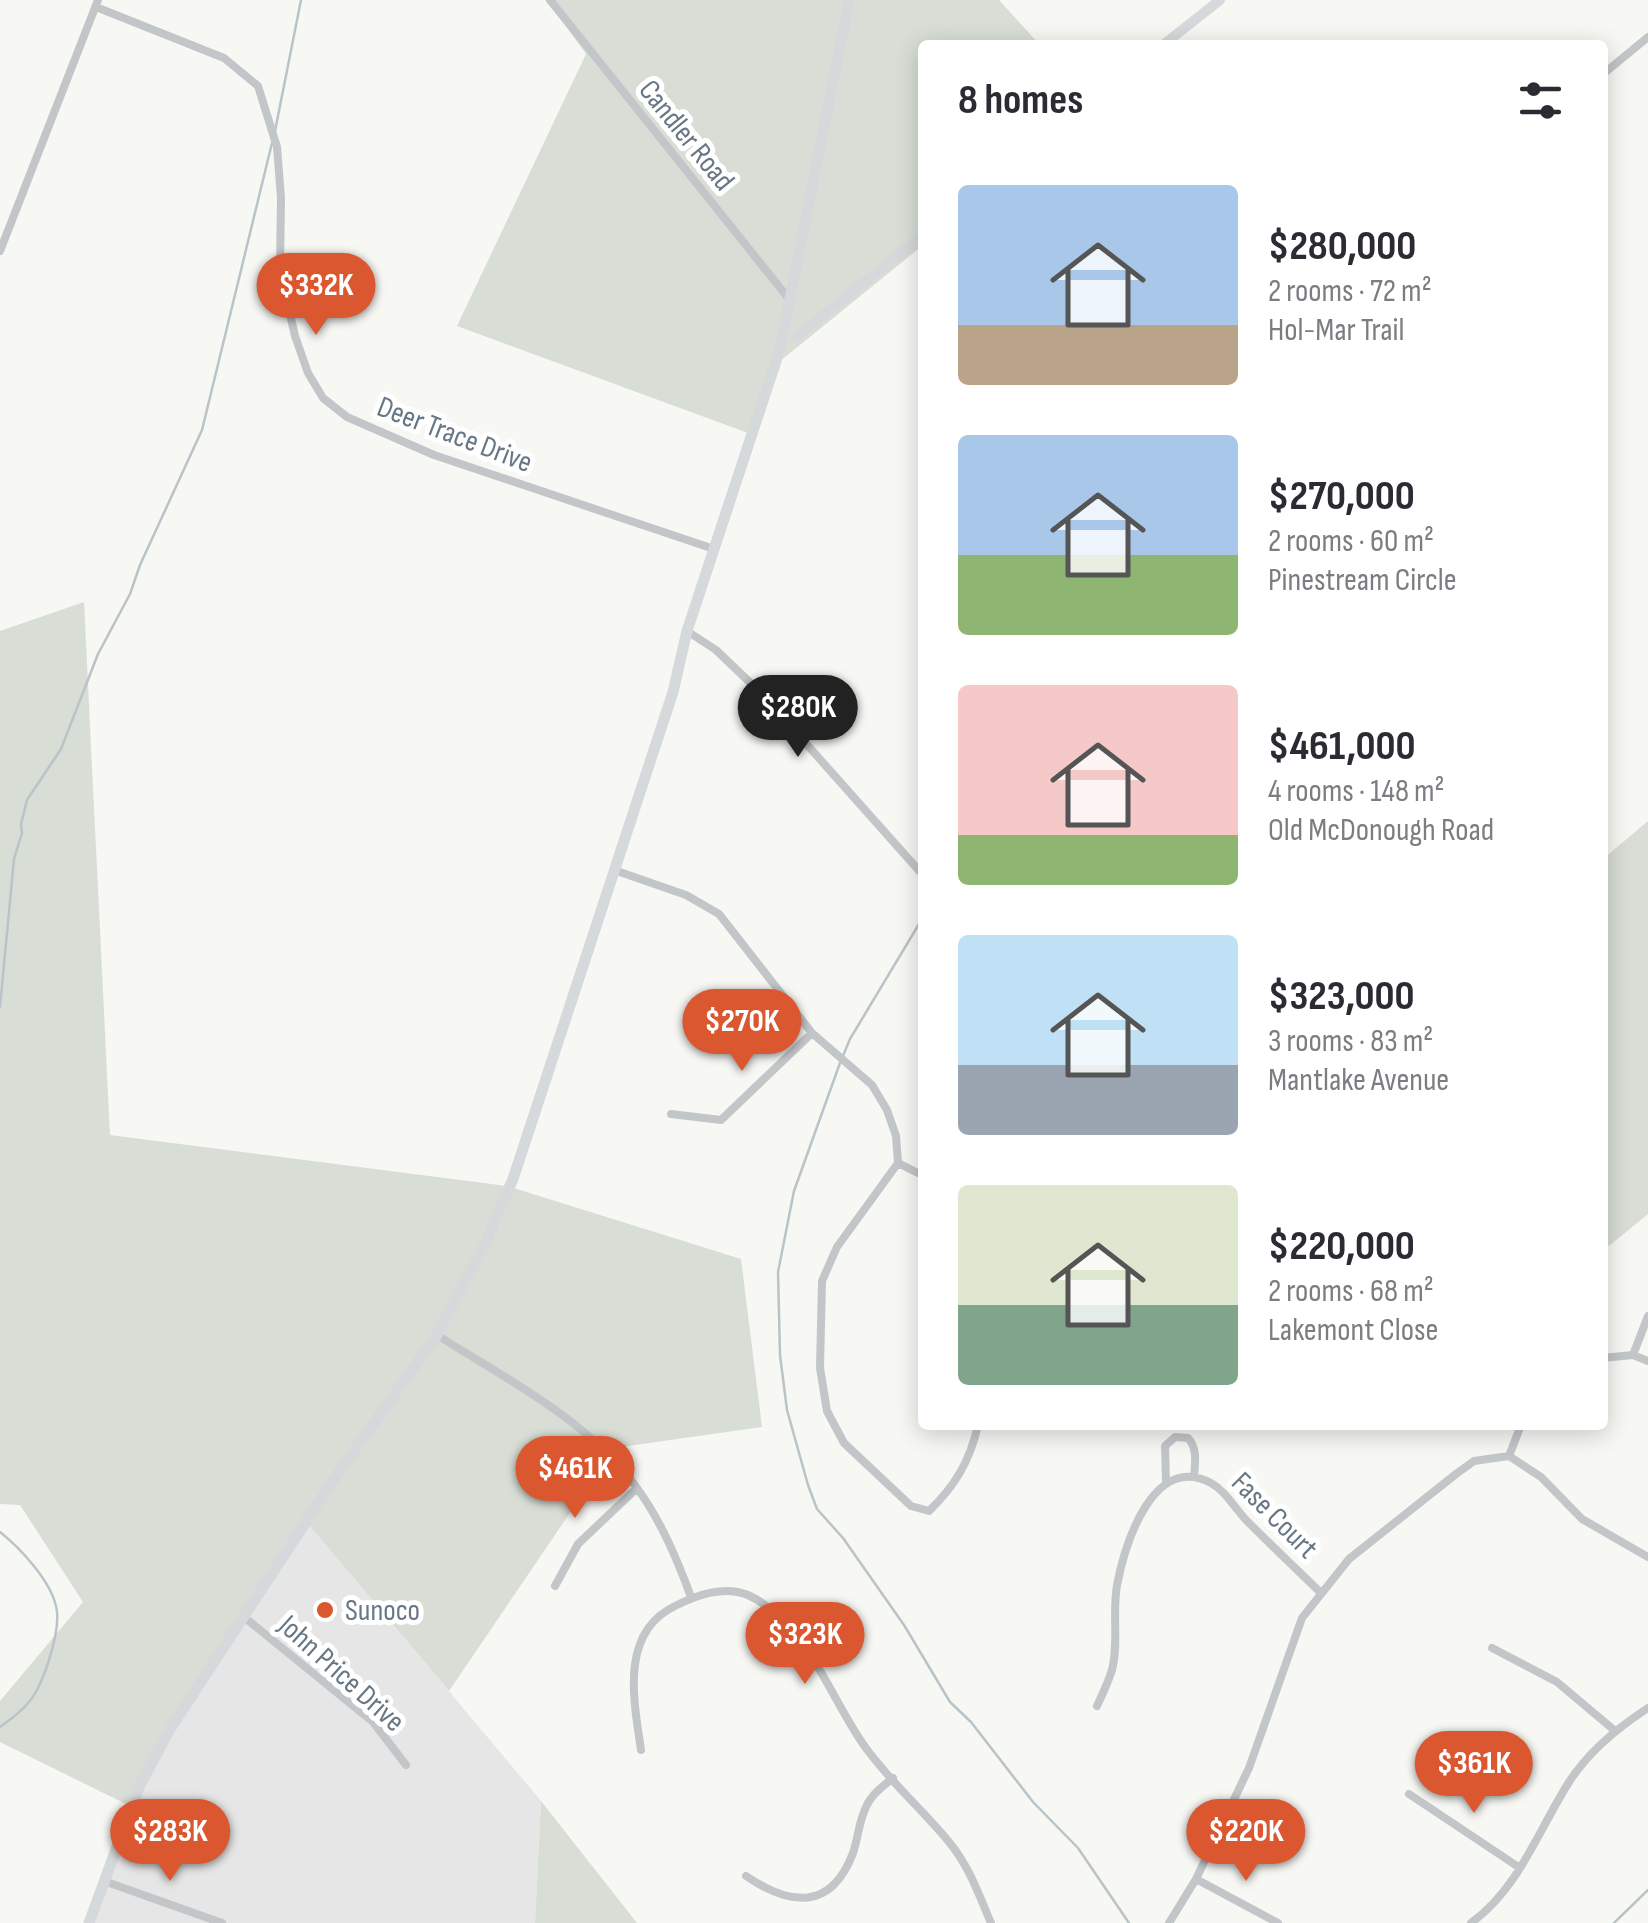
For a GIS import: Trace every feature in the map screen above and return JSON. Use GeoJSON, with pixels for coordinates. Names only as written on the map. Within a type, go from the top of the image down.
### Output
{"type":"FeatureCollection","features":[{"type":"Feature","properties":{"kind":"main road"},"geometry":{"type":"LineString","coordinates":[[89,1923],[146,1773],[180,1712],[332,1482],[436,1335],[456,1302],[513,1179],[673,692],[687,631],[780,349],[849,0]]}},
{"type":"Feature","properties":{"kind":"street","name":"Candler Road"},"geometry":{"type":"LineString","coordinates":[[550,0],[789,299]]}},
{"type":"Feature","properties":{"kind":"street"},"geometry":{"type":"LineString","coordinates":[[1169,40],[1220,0]]}},
{"type":"Feature","properties":{"kind":"street"},"geometry":{"type":"LineString","coordinates":[[0,251],[97,3]]}},
{"type":"Feature","properties":{"kind":"street","name":"Deer Trace Drive"},"geometry":{"type":"LineString","coordinates":[[97,3],[224,58],[258,86],[277,147],[280,271],[300,351],[323,398],[347,417],[434,455],[714,549]]}},
{"type":"Feature","properties":{"kind":"street"},"geometry":{"type":"LineString","coordinates":[[1608,70],[1648,37]]}},
{"type":"Feature","properties":{"kind":"street"},"geometry":{"type":"LineString","coordinates":[[780,349],[918,239]]}},
{"type":"Feature","properties":{"kind":"street"},"geometry":{"type":"LineString","coordinates":[[687,631],[716,650],[762,693],[918,869]]}},
{"type":"Feature","properties":{"kind":"street"},"geometry":{"type":"LineString","coordinates":[[614,870],[686,895],[719,914],[812,1033],[872,1085],[887,1110],[896,1136],[898,1163],[837,1248],[822,1282],[820,1368],[827,1411],[844,1443],[911,1506],[929,1512],[950,1491],[965,1466],[976,1430]]}},
{"type":"Feature","properties":{"kind":"street"},"geometry":{"type":"LineString","coordinates":[[671,1114],[721,1120],[812,1033]]}},
{"type":"Feature","properties":{"kind":"street"},"geometry":{"type":"LineString","coordinates":[[898,1163],[918,1173]]}},
{"type":"Feature","properties":{"kind":"street"},"geometry":{"type":"LineString","coordinates":[[1633,1355],[1648,1316]]}},
{"type":"Feature","properties":{"kind":"street"},"geometry":{"type":"LineString","coordinates":[[436,1335],[544,1402],[587,1435],[637,1488],[674,1552],[692,1598]]}},
{"type":"Feature","properties":{"kind":"street"},"geometry":{"type":"LineString","coordinates":[[1608,1357],[1633,1355],[1648,1361]]}},
{"type":"Feature","properties":{"kind":"street"},"geometry":{"type":"LineString","coordinates":[[1509,1456],[1519,1430]]}},
{"type":"Feature","properties":{"kind":"street"},"geometry":{"type":"LineString","coordinates":[[1097,1706],[1112,1669],[1118,1584],[1140,1515],[1166,1482],[1194,1477],[1194,1447],[1188,1438],[1175,1437],[1165,1446],[1166,1482]]}},
{"type":"Feature","properties":{"kind":"street"},"geometry":{"type":"LineString","coordinates":[[1169,1923],[1196,1879],[1249,1768],[1302,1618],[1349,1558],[1456,1474],[1474,1461],[1509,1456],[1541,1477],[1582,1519],[1648,1557]]}},
{"type":"Feature","properties":{"kind":"street","name":"Fase Court"},"geometry":{"type":"LineString","coordinates":[[1194,1477],[1224,1492],[1320,1592]]}},
{"type":"Feature","properties":{"kind":"street"},"geometry":{"type":"LineString","coordinates":[[555,1586],[578,1544],[637,1488]]}},
{"type":"Feature","properties":{"kind":"street"},"geometry":{"type":"LineString","coordinates":[[640,1750],[632,1684],[635,1657],[650,1627],[668,1609],[692,1598],[732,1590],[748,1596],[775,1612],[800,1638],[865,1748],[968,1868],[991,1923]]}},
{"type":"Feature","properties":{"kind":"street","name":"John Price Drive"},"geometry":{"type":"LineString","coordinates":[[244,1617],[373,1722],[406,1765]]}},
{"type":"Feature","properties":{"kind":"street"},"geometry":{"type":"LineString","coordinates":[[1492,1648],[1557,1682],[1614,1730]]}},
{"type":"Feature","properties":{"kind":"street"},"geometry":{"type":"LineString","coordinates":[[1471,1923],[1494,1906],[1570,1780],[1614,1730],[1648,1708]]}},
{"type":"Feature","properties":{"kind":"street"},"geometry":{"type":"LineString","coordinates":[[746,1876],[785,1898],[798,1900],[826,1892],[845,1872],[866,1806],[892,1778]]}},
{"type":"Feature","properties":{"kind":"street"},"geometry":{"type":"LineString","coordinates":[[1409,1794],[1520,1868]]}},
{"type":"Feature","properties":{"kind":"street"},"geometry":{"type":"LineString","coordinates":[[1196,1879],[1278,1923]]}},
{"type":"Feature","properties":{"kind":"street"},"geometry":{"type":"LineString","coordinates":[[104,1881],[222,1923]]}},
{"type":"Feature","properties":{"kind":"shaded area"},"geometry":{"type":"Polygon","coordinates":[[[547,0],[999,0],[1035,40],[918,40],[918,249],[774,366],[748,433],[457,326],[586,54],[547,0]]]}},
{"type":"Feature","properties":{"kind":"shaded area"},"geometry":{"type":"Polygon","coordinates":[[[84,602],[110,1135],[507,1186],[741,1259],[762,1427],[614,1448],[449,1691],[310,1526],[213,1660],[130,1806],[0,1742],[0,1701],[83,1602],[20,1505],[0,1504],[0,631],[84,602]]]}},
{"type":"Feature","properties":{"kind":"shaded area"},"geometry":{"type":"Polygon","coordinates":[[[1648,821],[1648,1214],[1609,1246],[1608,1245],[1608,855],[1648,821]]]}},
{"type":"Feature","properties":{"kind":"shaded area"},"geometry":{"type":"Polygon","coordinates":[[[306,1521],[541,1801],[535,1923],[84,1923],[148,1759],[306,1521]]]}},
{"type":"Feature","properties":{"kind":"shaded area"},"geometry":{"type":"Polygon","coordinates":[[[541,1801],[637,1923],[535,1923],[541,1801]]]}},
{"type":"Feature","properties":{"kind":"waterway"},"geometry":{"type":"LineString","coordinates":[[275,131],[301,0]]}},
{"type":"Feature","properties":{"kind":"waterway"},"geometry":{"type":"LineString","coordinates":[[0,1007],[14,859],[27,800],[61,749],[98,654],[130,594],[202,430],[272,143]]}},
{"type":"Feature","properties":{"kind":"waterway"},"geometry":{"type":"LineString","coordinates":[[843,1056],[918,926]]}},
{"type":"Feature","properties":{"kind":"waterway"},"geometry":{"type":"LineString","coordinates":[[840,1063],[794,1191],[778,1272],[780,1355],[787,1410],[808,1485],[817,1509],[843,1538],[904,1625],[950,1702],[971,1722],[1033,1802],[1078,1848],[1129,1923]]}},
{"type":"Feature","properties":{"kind":"waterway"},"geometry":{"type":"LineString","coordinates":[[0,1532],[41,1575],[53,1596],[57,1616],[50,1656],[35,1694],[0,1727]]}},
{"type":"Feature","properties":{"kind":"waterway"},"geometry":{"type":"LineString","coordinates":[[1614,1923],[1648,1890]]}},
{"type":"Feature","properties":{"kind":"place","name":"Sunoco"},"geometry":{"type":"Point","coordinates":[325,1610]}}]}
